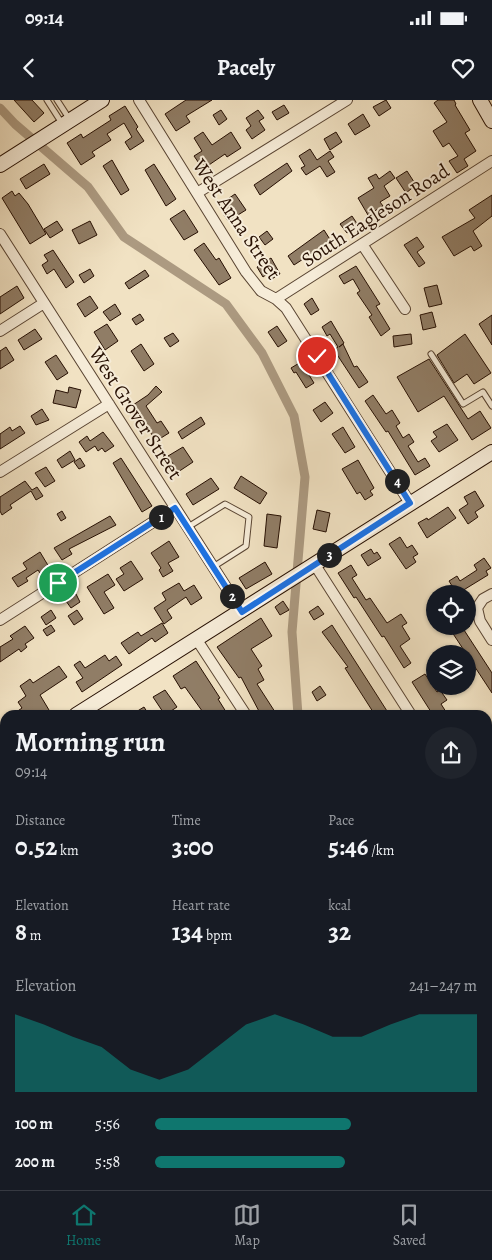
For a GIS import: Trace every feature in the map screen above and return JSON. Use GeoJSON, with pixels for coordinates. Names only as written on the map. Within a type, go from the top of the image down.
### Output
{"type":"FeatureCollection","features":[{"type":"Feature","properties":{"kind":"street"},"geometry":{"type":"LineString","coordinates":[[0,165],[102,100]]}},
{"type":"Feature","properties":{"kind":"street","name":"West Anna Street"},"geometry":{"type":"LineString","coordinates":[[139,100],[251,278],[261,291],[276,299],[286,308],[410,503]]}},
{"type":"Feature","properties":{"kind":"street"},"geometry":{"type":"LineString","coordinates":[[197,193],[347,100]]}},
{"type":"Feature","properties":{"kind":"street"},"geometry":{"type":"LineString","coordinates":[[480,100],[492,121]]}},
{"type":"Feature","properties":{"kind":"street","name":"South Eagleson Road"},"geometry":{"type":"LineString","coordinates":[[276,299],[492,161]]}},
{"type":"Feature","properties":{"kind":"street","name":"West Grover Street"},"geometry":{"type":"LineString","coordinates":[[0,234],[242,612]]}},
{"type":"Feature","properties":{"kind":"street"},"geometry":{"type":"LineString","coordinates":[[362,244],[405,309]]}},
{"type":"Feature","properties":{"kind":"street"},"geometry":{"type":"LineString","coordinates":[[0,331],[44,303]]}},
{"type":"Feature","properties":{"kind":"street"},"geometry":{"type":"LineString","coordinates":[[0,472],[109,404]]}},
{"type":"Feature","properties":{"kind":"street"},"geometry":{"type":"LineString","coordinates":[[84,710],[242,612],[492,452]]}},
{"type":"Feature","properties":{"kind":"street"},"geometry":{"type":"LineString","coordinates":[[0,620],[175,508]]}},
{"type":"Feature","properties":{"kind":"street"},"geometry":{"type":"LineString","coordinates":[[310,568],[408,710]]}},
{"type":"Feature","properties":{"kind":"street"},"geometry":{"type":"LineString","coordinates":[[492,594],[483,599],[477,608],[480,622],[492,640]]}},
{"type":"Feature","properties":{"kind":"street"},"geometry":{"type":"LineString","coordinates":[[197,640],[243,710]]}},
{"type":"Feature","properties":{"kind":"lane"},"geometry":{"type":"LineString","coordinates":[[47,100],[66,123]]}},
{"type":"Feature","properties":{"kind":"lane"},"geometry":{"type":"LineString","coordinates":[[57,100],[66,123]]}},
{"type":"Feature","properties":{"kind":"lane"},"geometry":{"type":"LineString","coordinates":[[431,354],[463,404],[483,392],[492,406]]}},
{"type":"Feature","properties":{"kind":"lane"},"geometry":{"type":"LineString","coordinates":[[188,528],[225,504],[249,517],[246,546],[213,567]]}},
{"type":"Feature","properties":{"kind":"building"},"geometry":{"type":"Polygon","coordinates":[[[14,100],[32,100],[44,113],[34,122],[14,100]]]}},
{"type":"Feature","properties":{"kind":"building"},"geometry":{"type":"Polygon","coordinates":[[[186,100],[212,100],[186,116],[190,122],[176,131],[165,114],[186,100]]]}},
{"type":"Feature","properties":{"kind":"building"},"geometry":{"type":"Polygon","coordinates":[[[386,100],[391,108],[379,116],[373,107],[386,100]]]}},
{"type":"Feature","properties":{"kind":"building"},"geometry":{"type":"Polygon","coordinates":[[[438,100],[454,100],[470,130],[465,133],[476,151],[464,159],[468,166],[457,173],[449,161],[458,156],[449,143],[443,147],[433,131],[447,122],[434,103],[438,100]]]}},
{"type":"Feature","properties":{"kind":"building"},"geometry":{"type":"Polygon","coordinates":[[[284,105],[289,113],[277,120],[272,112],[284,105]]]}},
{"type":"Feature","properties":{"kind":"building"},"geometry":{"type":"Polygon","coordinates":[[[125,106],[144,141],[130,150],[125,142],[132,137],[124,123],[107,134],[111,140],[92,152],[95,156],[81,165],[67,143],[81,134],[83,138],[111,120],[109,116],[125,106]]]}},
{"type":"Feature","properties":{"kind":"building"},"geometry":{"type":"Polygon","coordinates":[[[221,110],[227,119],[219,125],[213,115],[221,110]]]}},
{"type":"Feature","properties":{"kind":"building"},"geometry":{"type":"Polygon","coordinates":[[[258,110],[264,118],[259,121],[265,130],[252,139],[246,130],[251,126],[246,118],[258,110]]]}},
{"type":"Feature","properties":{"kind":"building"},"geometry":{"type":"Polygon","coordinates":[[[363,114],[370,126],[355,135],[348,124],[363,114]]]}},
{"type":"Feature","properties":{"kind":"building"},"geometry":{"type":"Polygon","coordinates":[[[203,132],[212,145],[231,132],[241,148],[227,157],[225,154],[203,169],[194,156],[202,151],[194,138],[203,132]]]}},
{"type":"Feature","properties":{"kind":"building"},"geometry":{"type":"Polygon","coordinates":[[[336,132],[342,142],[330,150],[324,139],[336,132]]]}},
{"type":"Feature","properties":{"kind":"building"},"geometry":{"type":"Polygon","coordinates":[[[310,149],[317,160],[330,151],[334,157],[328,161],[335,172],[327,177],[320,166],[306,175],[301,168],[305,166],[299,156],[310,149]]]}},
{"type":"Feature","properties":{"kind":"building"},"geometry":{"type":"Polygon","coordinates":[[[112,160],[129,190],[121,195],[103,166],[112,160]]]}},
{"type":"Feature","properties":{"kind":"building"},"geometry":{"type":"Polygon","coordinates":[[[287,163],[292,171],[260,195],[254,185],[287,163]]]}},
{"type":"Feature","properties":{"kind":"building"},"geometry":{"type":"Polygon","coordinates":[[[44,164],[50,174],[26,189],[20,179],[44,164]]]}},
{"type":"Feature","properties":{"kind":"building"},"geometry":{"type":"Polygon","coordinates":[[[154,164],[176,199],[166,206],[145,170],[154,164]]]}},
{"type":"Feature","properties":{"kind":"building"},"geometry":{"type":"Polygon","coordinates":[[[390,171],[395,178],[384,186],[390,196],[380,202],[383,206],[368,215],[358,198],[374,188],[368,178],[376,174],[379,179],[390,171]]]}},
{"type":"Feature","properties":{"kind":"building"},"geometry":{"type":"Polygon","coordinates":[[[407,171],[416,185],[406,193],[396,178],[407,171]]]}},
{"type":"Feature","properties":{"kind":"building"},"geometry":{"type":"Polygon","coordinates":[[[12,191],[15,196],[19,193],[28,204],[46,234],[30,244],[2,198],[12,191]]]}},
{"type":"Feature","properties":{"kind":"building"},"geometry":{"type":"Polygon","coordinates":[[[235,194],[246,210],[228,221],[224,215],[228,213],[222,203],[235,194]]]}},
{"type":"Feature","properties":{"kind":"building"},"geometry":{"type":"Polygon","coordinates":[[[492,195],[492,216],[473,231],[482,246],[474,251],[471,246],[454,256],[442,237],[475,218],[469,210],[492,195]]]}},
{"type":"Feature","properties":{"kind":"building"},"geometry":{"type":"Polygon","coordinates":[[[184,210],[198,232],[184,240],[170,219],[184,210]]]}},
{"type":"Feature","properties":{"kind":"building"},"geometry":{"type":"Polygon","coordinates":[[[352,216],[358,225],[347,233],[340,224],[352,216]]]}},
{"type":"Feature","properties":{"kind":"building"},"geometry":{"type":"Polygon","coordinates":[[[57,221],[63,230],[50,238],[44,229],[57,221]]]}},
{"type":"Feature","properties":{"kind":"building"},"geometry":{"type":"Polygon","coordinates":[[[90,221],[97,235],[79,244],[72,230],[90,221]]]}},
{"type":"Feature","properties":{"kind":"building"},"geometry":{"type":"Polygon","coordinates":[[[324,230],[331,241],[294,265],[288,256],[324,230]]]}},
{"type":"Feature","properties":{"kind":"building"},"geometry":{"type":"Polygon","coordinates":[[[267,231],[273,239],[265,245],[259,237],[267,231]]]}},
{"type":"Feature","properties":{"kind":"building"},"geometry":{"type":"Polygon","coordinates":[[[417,237],[424,247],[417,252],[425,263],[419,267],[404,245],[417,237]]]}},
{"type":"Feature","properties":{"kind":"building"},"geometry":{"type":"Polygon","coordinates":[[[204,243],[216,260],[219,258],[231,278],[219,285],[194,250],[204,243]]]}},
{"type":"Feature","properties":{"kind":"building"},"geometry":{"type":"Polygon","coordinates":[[[53,250],[74,282],[66,288],[54,269],[47,274],[42,265],[48,261],[44,255],[53,250]]]}},
{"type":"Feature","properties":{"kind":"building"},"geometry":{"type":"Polygon","coordinates":[[[271,258],[280,274],[270,280],[267,274],[263,277],[257,267],[271,258]]]}},
{"type":"Feature","properties":{"kind":"building"},"geometry":{"type":"Polygon","coordinates":[[[356,266],[380,304],[376,306],[390,329],[381,336],[369,317],[372,315],[357,293],[360,291],[353,279],[344,284],[339,276],[356,266]]]}},
{"type":"Feature","properties":{"kind":"building"},"geometry":{"type":"Polygon","coordinates":[[[90,269],[94,276],[84,283],[79,275],[90,269]]]}},
{"type":"Feature","properties":{"kind":"building"},"geometry":{"type":"Polygon","coordinates":[[[145,270],[149,276],[129,289],[125,283],[145,270]]]}},
{"type":"Feature","properties":{"kind":"building"},"geometry":{"type":"Polygon","coordinates":[[[437,285],[442,304],[429,307],[424,288],[437,285]]]}},
{"type":"Feature","properties":{"kind":"building"},"geometry":{"type":"Polygon","coordinates":[[[17,286],[24,298],[0,314],[0,297],[17,286]]]}},
{"type":"Feature","properties":{"kind":"building"},"geometry":{"type":"Polygon","coordinates":[[[90,296],[98,308],[85,317],[77,304],[90,296]]]}},
{"type":"Feature","properties":{"kind":"building"},"geometry":{"type":"Polygon","coordinates":[[[312,298],[319,310],[311,315],[304,304],[312,298]]]}},
{"type":"Feature","properties":{"kind":"building"},"geometry":{"type":"Polygon","coordinates":[[[115,304],[121,314],[110,321],[103,312],[115,304]]]}},
{"type":"Feature","properties":{"kind":"building"},"geometry":{"type":"Polygon","coordinates":[[[432,312],[436,327],[423,330],[420,315],[432,312]]]}},
{"type":"Feature","properties":{"kind":"building"},"geometry":{"type":"Polygon","coordinates":[[[140,314],[144,320],[136,325],[132,319],[140,314]]]}},
{"type":"Feature","properties":{"kind":"building"},"geometry":{"type":"Polygon","coordinates":[[[492,315],[492,345],[479,324],[492,315]]]}},
{"type":"Feature","properties":{"kind":"building"},"geometry":{"type":"Polygon","coordinates":[[[331,321],[344,343],[339,347],[343,344],[354,367],[357,366],[368,382],[359,388],[334,350],[338,347],[330,334],[327,336],[322,327],[331,321]]]}},
{"type":"Feature","properties":{"kind":"building"},"geometry":{"type":"Polygon","coordinates":[[[107,324],[118,341],[105,350],[94,332],[107,324]]]}},
{"type":"Feature","properties":{"kind":"building"},"geometry":{"type":"Polygon","coordinates":[[[277,326],[287,341],[278,347],[268,332],[277,326]]]}},
{"type":"Feature","properties":{"kind":"building"},"geometry":{"type":"Polygon","coordinates":[[[35,329],[42,339],[24,350],[18,340],[35,329]]]}},
{"type":"Feature","properties":{"kind":"building"},"geometry":{"type":"Polygon","coordinates":[[[173,333],[179,341],[170,347],[164,338],[173,333]]]}},
{"type":"Feature","properties":{"kind":"building"},"geometry":{"type":"Polygon","coordinates":[[[411,334],[412,344],[394,347],[393,336],[411,334]]]}},
{"type":"Feature","properties":{"kind":"building"},"geometry":{"type":"Polygon","coordinates":[[[465,334],[491,373],[474,384],[467,374],[454,383],[437,355],[465,334]]]}},
{"type":"Feature","properties":{"kind":"building"},"geometry":{"type":"Polygon","coordinates":[[[141,344],[154,364],[144,371],[131,351],[141,344]]]}},
{"type":"Feature","properties":{"kind":"building"},"geometry":{"type":"Polygon","coordinates":[[[6,347],[14,360],[0,369],[0,351],[6,347]]]}},
{"type":"Feature","properties":{"kind":"building"},"geometry":{"type":"Polygon","coordinates":[[[56,355],[68,373],[57,380],[45,362],[56,355]]]}},
{"type":"Feature","properties":{"kind":"building"},"geometry":{"type":"Polygon","coordinates":[[[429,359],[468,419],[480,411],[491,428],[472,440],[444,396],[418,412],[397,377],[429,359]]]}},
{"type":"Feature","properties":{"kind":"building"},"geometry":{"type":"Polygon","coordinates":[[[301,362],[314,383],[306,388],[296,372],[294,373],[291,368],[301,362]]]}},
{"type":"Feature","properties":{"kind":"building"},"geometry":{"type":"Polygon","coordinates":[[[156,386],[162,392],[146,406],[157,423],[161,421],[169,433],[156,441],[133,405],[148,395],[156,386]]]}},
{"type":"Feature","properties":{"kind":"building"},"geometry":{"type":"Polygon","coordinates":[[[69,387],[81,390],[76,408],[53,403],[56,390],[68,393],[69,387]]]}},
{"type":"Feature","properties":{"kind":"building"},"geometry":{"type":"Polygon","coordinates":[[[373,395],[386,414],[392,410],[400,423],[396,426],[403,438],[409,434],[414,442],[408,446],[418,462],[425,458],[430,466],[415,475],[388,431],[386,432],[365,401],[373,395]]]}},
{"type":"Feature","properties":{"kind":"building"},"geometry":{"type":"Polygon","coordinates":[[[325,402],[333,413],[321,422],[313,410],[325,402]]]}},
{"type":"Feature","properties":{"kind":"building"},"geometry":{"type":"Polygon","coordinates":[[[42,409],[49,420],[36,425],[31,416],[42,409]]]}},
{"type":"Feature","properties":{"kind":"building"},"geometry":{"type":"Polygon","coordinates":[[[201,417],[205,424],[182,439],[178,432],[201,417]]]}},
{"type":"Feature","properties":{"kind":"building"},"geometry":{"type":"Polygon","coordinates":[[[447,424],[458,440],[439,452],[431,441],[437,437],[433,432],[447,424]]]}},
{"type":"Feature","properties":{"kind":"building"},"geometry":{"type":"Polygon","coordinates":[[[20,426],[25,433],[0,449],[0,434],[10,427],[12,431],[20,426]]]}},
{"type":"Feature","properties":{"kind":"building"},"geometry":{"type":"Polygon","coordinates":[[[343,427],[355,447],[345,453],[332,434],[343,427]]]}},
{"type":"Feature","properties":{"kind":"building"},"geometry":{"type":"Polygon","coordinates":[[[103,432],[114,446],[105,452],[102,448],[98,451],[95,446],[86,452],[79,442],[87,436],[90,441],[103,432]]]}},
{"type":"Feature","properties":{"kind":"building"},"geometry":{"type":"Polygon","coordinates":[[[183,447],[193,462],[178,472],[168,456],[183,447]]]}},
{"type":"Feature","properties":{"kind":"building"},"geometry":{"type":"Polygon","coordinates":[[[70,451],[75,460],[62,468],[57,460],[70,451]]]}},
{"type":"Feature","properties":{"kind":"building"},"geometry":{"type":"Polygon","coordinates":[[[80,458],[85,466],[79,469],[74,462],[80,458]]]}},
{"type":"Feature","properties":{"kind":"building"},"geometry":{"type":"Polygon","coordinates":[[[121,458],[152,506],[142,512],[113,463],[121,458]]]}},
{"type":"Feature","properties":{"kind":"building"},"geometry":{"type":"Polygon","coordinates":[[[358,460],[374,488],[370,491],[373,495],[365,500],[360,492],[357,494],[342,469],[358,460]]]}},
{"type":"Feature","properties":{"kind":"building"},"geometry":{"type":"Polygon","coordinates":[[[46,467],[55,481],[45,487],[35,473],[46,467]]]}},
{"type":"Feature","properties":{"kind":"building"},"geometry":{"type":"Polygon","coordinates":[[[241,476],[267,493],[260,504],[234,488],[241,476]]]}},
{"type":"Feature","properties":{"kind":"building"},"geometry":{"type":"Polygon","coordinates":[[[211,478],[219,489],[193,505],[186,494],[211,478]]]}},
{"type":"Feature","properties":{"kind":"building"},"geometry":{"type":"Polygon","coordinates":[[[25,481],[32,490],[37,487],[43,496],[36,500],[31,491],[10,505],[12,508],[2,515],[0,511],[0,497],[25,481]]]}},
{"type":"Feature","properties":{"kind":"building"},"geometry":{"type":"Polygon","coordinates":[[[475,491],[484,506],[475,512],[478,517],[468,524],[459,510],[468,504],[464,497],[475,491]]]}},
{"type":"Feature","properties":{"kind":"building"},"geometry":{"type":"Polygon","coordinates":[[[448,507],[456,518],[427,538],[418,523],[427,518],[428,520],[448,507]]]}},
{"type":"Feature","properties":{"kind":"building"},"geometry":{"type":"Polygon","coordinates":[[[317,510],[330,513],[326,532],[313,529],[317,510]]]}},
{"type":"Feature","properties":{"kind":"building"},"geometry":{"type":"Polygon","coordinates":[[[62,511],[66,518],[61,521],[57,514],[62,511]]]}},
{"type":"Feature","properties":{"kind":"building"},"geometry":{"type":"Polygon","coordinates":[[[267,514],[281,516],[277,548],[264,546],[267,514]]]}},
{"type":"Feature","properties":{"kind":"building"},"geometry":{"type":"Polygon","coordinates":[[[110,516],[116,525],[69,549],[72,554],[62,560],[54,548],[110,516]]]}},
{"type":"Feature","properties":{"kind":"building"},"geometry":{"type":"Polygon","coordinates":[[[400,537],[407,548],[412,545],[418,554],[413,557],[416,562],[406,569],[389,544],[400,537]]]}},
{"type":"Feature","properties":{"kind":"building"},"geometry":{"type":"Polygon","coordinates":[[[169,541],[179,557],[168,563],[173,571],[163,577],[159,570],[161,568],[151,553],[169,541]]]}},
{"type":"Feature","properties":{"kind":"building"},"geometry":{"type":"Polygon","coordinates":[[[371,549],[374,554],[377,552],[381,558],[368,566],[361,555],[371,549]]]}},
{"type":"Feature","properties":{"kind":"building"},"geometry":{"type":"Polygon","coordinates":[[[40,552],[49,567],[40,573],[38,570],[26,578],[28,581],[18,587],[12,578],[27,569],[23,563],[40,552]]]}},
{"type":"Feature","properties":{"kind":"building"},"geometry":{"type":"Polygon","coordinates":[[[484,558],[491,568],[486,571],[488,575],[472,585],[451,585],[449,581],[457,576],[460,581],[477,570],[474,565],[484,558]]]}},
{"type":"Feature","properties":{"kind":"building"},"geometry":{"type":"Polygon","coordinates":[[[131,561],[143,579],[124,591],[116,579],[124,574],[120,568],[131,561]]]}},
{"type":"Feature","properties":{"kind":"building"},"geometry":{"type":"Polygon","coordinates":[[[265,562],[272,574],[246,589],[239,578],[265,562]]]}},
{"type":"Feature","properties":{"kind":"building"},"geometry":{"type":"Polygon","coordinates":[[[351,565],[357,575],[352,578],[366,600],[370,598],[387,623],[401,614],[407,623],[402,626],[410,639],[400,646],[411,663],[404,668],[384,636],[382,637],[338,573],[351,565]]]}},
{"type":"Feature","properties":{"kind":"building"},"geometry":{"type":"Polygon","coordinates":[[[108,574],[115,585],[104,592],[114,608],[104,614],[87,587],[108,574]]]}},
{"type":"Feature","properties":{"kind":"building"},"geometry":{"type":"Polygon","coordinates":[[[179,583],[184,591],[194,585],[202,598],[191,605],[186,597],[167,610],[172,618],[164,624],[154,608],[166,600],[162,593],[179,583]]]}},
{"type":"Feature","properties":{"kind":"building"},"geometry":{"type":"Polygon","coordinates":[[[76,594],[80,602],[71,608],[66,601],[76,594]]]}},
{"type":"Feature","properties":{"kind":"building"},"geometry":{"type":"Polygon","coordinates":[[[283,601],[289,610],[280,615],[275,607],[283,601]]]}},
{"type":"Feature","properties":{"kind":"building"},"geometry":{"type":"Polygon","coordinates":[[[318,606],[324,614],[314,620],[309,612],[318,606]]]}},
{"type":"Feature","properties":{"kind":"building"},"geometry":{"type":"Polygon","coordinates":[[[51,610],[56,618],[46,625],[41,617],[51,610]]]}},
{"type":"Feature","properties":{"kind":"building"},"geometry":{"type":"Polygon","coordinates":[[[77,610],[83,619],[74,625],[68,616],[77,610]]]}},
{"type":"Feature","properties":{"kind":"building"},"geometry":{"type":"Polygon","coordinates":[[[261,618],[272,636],[251,649],[262,666],[258,669],[264,680],[257,684],[274,710],[258,710],[241,677],[239,678],[217,647],[261,618]]]}},
{"type":"Feature","properties":{"kind":"building"},"geometry":{"type":"Polygon","coordinates":[[[162,623],[168,633],[155,642],[152,638],[129,654],[121,643],[138,632],[141,636],[162,623]]]}},
{"type":"Feature","properties":{"kind":"building"},"geometry":{"type":"Polygon","coordinates":[[[51,625],[55,631],[47,636],[43,630],[51,625]]]}},
{"type":"Feature","properties":{"kind":"building"},"geometry":{"type":"Polygon","coordinates":[[[332,625],[386,710],[372,710],[345,668],[348,667],[322,632],[332,625]]]}},
{"type":"Feature","properties":{"kind":"building"},"geometry":{"type":"Polygon","coordinates":[[[25,626],[34,638],[25,644],[27,647],[21,652],[19,649],[0,662],[0,647],[13,639],[10,636],[25,626]]]}},
{"type":"Feature","properties":{"kind":"building"},"geometry":{"type":"Polygon","coordinates":[[[454,635],[467,635],[474,645],[460,645],[454,635]]]}},
{"type":"Feature","properties":{"kind":"building"},"geometry":{"type":"Polygon","coordinates":[[[476,648],[492,673],[492,693],[476,669],[476,648]]]}},
{"type":"Feature","properties":{"kind":"building"},"geometry":{"type":"Polygon","coordinates":[[[105,655],[109,661],[116,656],[122,665],[82,692],[76,682],[83,678],[74,665],[80,661],[85,668],[105,655]]]}},
{"type":"Feature","properties":{"kind":"building"},"geometry":{"type":"Polygon","coordinates":[[[196,661],[220,698],[218,699],[225,710],[201,710],[185,687],[181,689],[173,676],[196,661]]]}},
{"type":"Feature","properties":{"kind":"building"},"geometry":{"type":"Polygon","coordinates":[[[59,666],[67,677],[40,695],[49,710],[19,710],[22,708],[18,702],[26,696],[20,686],[30,679],[33,683],[59,666]]]}},
{"type":"Feature","properties":{"kind":"building"},"geometry":{"type":"Polygon","coordinates":[[[425,674],[426,695],[444,695],[447,700],[441,704],[445,710],[430,710],[412,682],[425,674]]]}},
{"type":"Feature","properties":{"kind":"building"},"geometry":{"type":"Polygon","coordinates":[[[320,686],[326,695],[317,701],[312,692],[320,686]]]}},
{"type":"Feature","properties":{"kind":"building"},"geometry":{"type":"Polygon","coordinates":[[[165,690],[177,707],[172,710],[162,710],[153,697],[165,690]]]}},
{"type":"Feature","properties":{"kind":"waterway"},"geometry":{"type":"LineString","coordinates":[[0,108],[15,124],[88,187],[124,237],[226,304],[262,353],[294,416],[305,477],[292,632],[298,710]]}},
{"type":"Feature","properties":{"kind":"route"},"geometry":{"type":"LineString","coordinates":[[58,583],[175,508],[242,612],[410,503],[317,356]]}}]}
